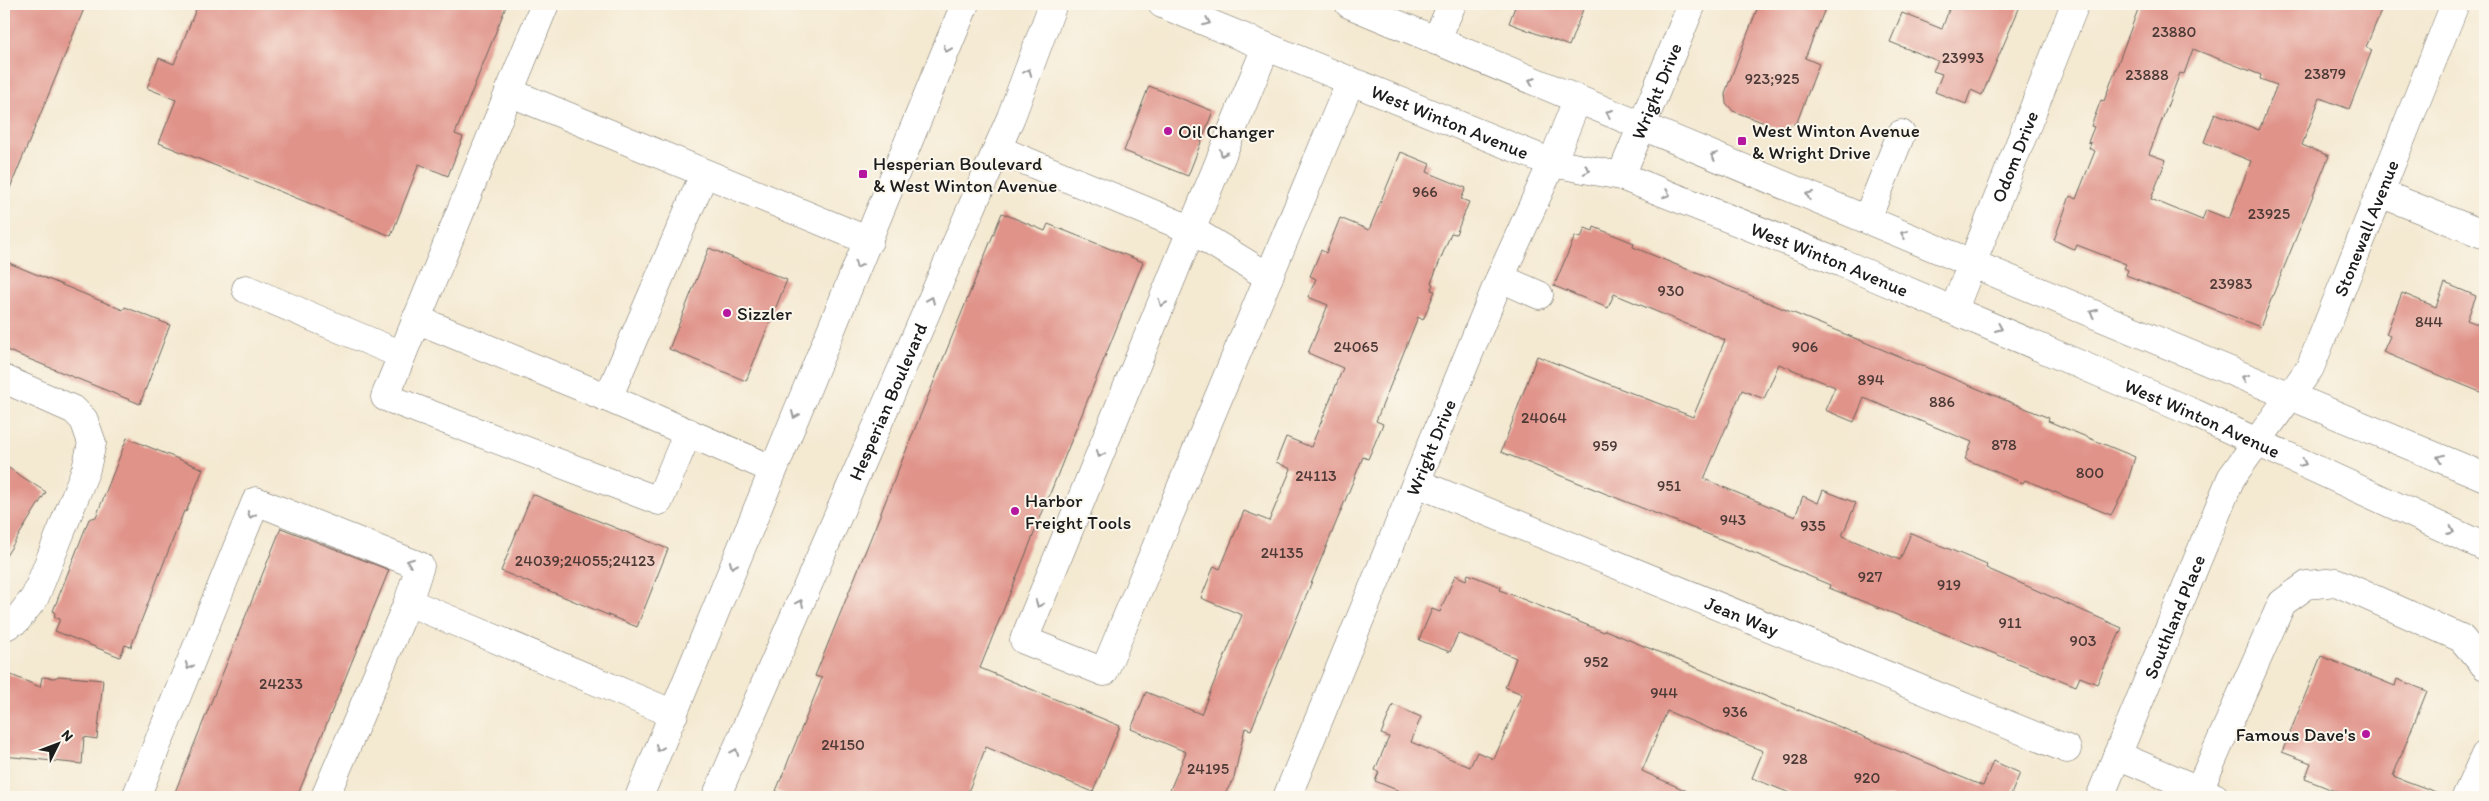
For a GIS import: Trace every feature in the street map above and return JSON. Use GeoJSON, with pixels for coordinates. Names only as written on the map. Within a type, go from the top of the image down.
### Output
{"type":"FeatureCollection","features":[{"type":"Feature","properties":{"kind":"main road"},"geometry":{"type":"LineString","coordinates":[[545,4],[385,396],[659,501],[688,432]]}},
{"type":"Feature","properties":{"kind":"main road"},"geometry":{"type":"LineString","coordinates":[[639,797],[772,469],[869,241],[965,4]]}},
{"type":"Feature","properties":{"kind":"main road","name":"Hesperian Boulevard"},"geometry":{"type":"LineString","coordinates":[[716,797],[997,149],[1053,4]]}},
{"type":"Feature","properties":{"kind":"main road","name":"West Winton Avenue"},"geometry":{"type":"LineString","coordinates":[[1162,4],[1552,163],[1621,176],[1954,309],[2259,442],[2485,547]]}},
{"type":"Feature","properties":{"kind":"main road"},"geometry":{"type":"LineString","coordinates":[[1349,4],[1642,127],[1867,218],[2485,477]]}},
{"type":"Feature","properties":{"kind":"main road"},"geometry":{"type":"LineString","coordinates":[[1436,41],[1452,4]]}},
{"type":"Feature","properties":{"kind":"main road","name":"Wright Drive"},"geometry":{"type":"LineString","coordinates":[[1621,176],[1692,4]]}},
{"type":"Feature","properties":{"kind":"main road","name":"Odom Drive"},"geometry":{"type":"LineString","coordinates":[[1954,309],[1971,262],[2075,4]]}},
{"type":"Feature","properties":{"kind":"main road","name":"Stonewall Avenue"},"geometry":{"type":"LineString","coordinates":[[2259,442],[2310,368],[2455,4]]}},
{"type":"Feature","properties":{"kind":"main road"},"geometry":{"type":"LineString","coordinates":[[1266,47],[1024,640],[1104,672],[1350,82]]}},
{"type":"Feature","properties":{"kind":"main road"},"geometry":{"type":"LineString","coordinates":[[509,92],[869,241]]}},
{"type":"Feature","properties":{"kind":"main road","name":"Wright Drive"},"geometry":{"type":"LineString","coordinates":[[1288,797],[1500,278],[1552,163],[1577,100]]}},
{"type":"Feature","properties":{"kind":"main road"},"geometry":{"type":"LineString","coordinates":[[1867,218],[1901,134]]}},
{"type":"Feature","properties":{"kind":"main road"},"geometry":{"type":"LineString","coordinates":[[997,149],[1192,230],[1269,276]]}},
{"type":"Feature","properties":{"kind":"main road"},"geometry":{"type":"LineString","coordinates":[[608,398],[704,174]]}},
{"type":"Feature","properties":{"kind":"main road"},"geometry":{"type":"LineString","coordinates":[[2380,193],[2485,235]]}},
{"type":"Feature","properties":{"kind":"main road"},"geometry":{"type":"LineString","coordinates":[[1500,278],[1539,295]]}},
{"type":"Feature","properties":{"kind":"main road"},"geometry":{"type":"LineString","coordinates":[[246,289],[402,355]]}},
{"type":"Feature","properties":{"kind":"main road"},"geometry":{"type":"LineString","coordinates":[[416,319],[608,398],[772,469]]}},
{"type":"Feature","properties":{"kind":"main road"},"geometry":{"type":"LineString","coordinates":[[4,379],[74,410],[84,420],[92,444],[86,469],[35,597],[17,620],[4,627]]}},
{"type":"Feature","properties":{"kind":"main road","name":"Southland Place"},"geometry":{"type":"LineString","coordinates":[[2100,797],[2231,478],[2259,442]]}},
{"type":"Feature","properties":{"kind":"main road","name":"Jean Way"},"geometry":{"type":"LineString","coordinates":[[1417,483],[2067,749]]}},
{"type":"Feature","properties":{"kind":"main road"},"geometry":{"type":"LineString","coordinates":[[136,797],[256,501],[420,566],[408,602],[325,797]]}},
{"type":"Feature","properties":{"kind":"main road"},"geometry":{"type":"LineString","coordinates":[[2118,755],[2208,794],[2282,604],[2307,585],[2336,582],[2461,638],[2485,666]]}},
{"type":"Feature","properties":{"kind":"main road"},"geometry":{"type":"LineString","coordinates":[[408,602],[674,714]]}},
{"type":"Feature","properties":{"kind":"main road"},"geometry":{"type":"LineString","coordinates":[[2466,797],[2485,755]]}},
{"type":"Feature","properties":{"kind":"building"},"geometry":{"type":"Polygon","coordinates":[[[4,4],[86,4],[5,200],[4,199],[4,4]]]}},
{"type":"Feature","properties":{"kind":"building"},"geometry":{"type":"Polygon","coordinates":[[[198,4],[507,4],[455,134],[463,137],[448,176],[419,164],[391,236],[159,143],[176,100],[147,88],[159,58],[174,64],[198,4]]]}},
{"type":"Feature","properties":{"kind":"building"},"geometry":{"type":"Polygon","coordinates":[[[1516,4],[1585,4],[1569,46],[1509,23],[1516,4]]]}},
{"type":"Feature","properties":{"kind":"building"},"geometry":{"type":"Polygon","coordinates":[[[1759,4],[1827,4],[1805,58],[1819,64],[1797,122],[1783,130],[1733,111],[1726,103],[1725,93],[1759,4]]]}},
{"type":"Feature","properties":{"kind":"building"},"geometry":{"type":"Polygon","coordinates":[[[1951,4],[2021,4],[1982,95],[1971,90],[1966,104],[1935,92],[1942,74],[1933,71],[1938,61],[1890,42],[1902,13],[1942,29],[1951,4]]]}},
{"type":"Feature","properties":{"kind":"building"},"geometry":{"type":"Polygon","coordinates":[[[2140,4],[2384,4],[2366,47],[2372,50],[2349,109],[2320,98],[2302,145],[2329,156],[2260,327],[2126,275],[2128,270],[2124,268],[2126,264],[2077,245],[2075,250],[2054,240],[2070,196],[2076,199],[2095,151],[2089,148],[2091,143],[2088,142],[2094,127],[2091,126],[2101,100],[2104,101],[2140,4]],[[2193,49],[2184,74],[2180,73],[2149,154],[2166,160],[2151,199],[2202,220],[2206,210],[2229,219],[2251,161],[2204,142],[2215,113],[2259,130],[2277,85],[2260,79],[2261,75],[2193,49]]]}},
{"type":"Feature","properties":{"kind":"building","name":"Oil Changer"},"geometry":{"type":"Polygon","coordinates":[[[1149,86],[1213,111],[1188,176],[1124,151],[1149,86]]]}},
{"type":"Feature","properties":{"kind":"building"},"geometry":{"type":"Polygon","coordinates":[[[1401,152],[1430,164],[1427,172],[1466,188],[1461,199],[1469,202],[1456,234],[1451,233],[1431,283],[1433,284],[1431,290],[1435,291],[1423,320],[1418,317],[1376,421],[1383,424],[1368,459],[1363,457],[1251,730],[1245,728],[1234,778],[1223,797],[1167,797],[1186,752],[1131,729],[1146,692],[1201,714],[1242,615],[1201,598],[1214,566],[1220,569],[1244,511],[1269,521],[1291,469],[1276,462],[1286,437],[1311,447],[1343,368],[1308,353],[1328,305],[1308,297],[1316,279],[1310,276],[1321,250],[1326,253],[1340,218],[1369,230],[1401,152]]]}},
{"type":"Feature","properties":{"kind":"building"},"geometry":{"type":"Polygon","coordinates":[[[1002,213],[1045,231],[1048,224],[1143,262],[980,668],[1120,726],[1093,792],[986,747],[966,797],[792,797],[776,791],[822,678],[815,676],[1002,213]]]}},
{"type":"Feature","properties":{"kind":"building"},"geometry":{"type":"Polygon","coordinates":[[[1594,227],[1634,243],[1633,247],[2049,418],[2048,421],[2135,457],[2126,487],[2111,515],[2025,480],[2023,483],[1965,459],[1972,442],[1864,398],[1854,422],[1825,410],[1835,387],[1779,364],[1764,399],[1742,390],[1704,479],[1795,517],[1803,496],[1818,503],[1823,490],[1856,503],[1842,536],[1900,560],[1911,533],[1987,565],[1986,568],[2122,628],[2097,684],[2080,677],[2076,686],[1829,588],[1830,585],[1730,543],[1501,452],[1537,356],[1693,417],[1725,340],[1614,294],[1608,308],[1554,286],[1575,236],[1581,238],[1585,228],[1593,231],[1594,227]]]}},
{"type":"Feature","properties":{"kind":"building"},"geometry":{"type":"Polygon","coordinates":[[[709,248],[787,280],[746,381],[669,349],[709,248]]]}},
{"type":"Feature","properties":{"kind":"building"},"geometry":{"type":"Polygon","coordinates":[[[4,261],[123,310],[125,307],[170,325],[140,404],[4,349],[4,261]]]}},
{"type":"Feature","properties":{"kind":"building"},"geometry":{"type":"Polygon","coordinates":[[[2445,283],[2476,296],[2467,320],[2485,327],[2485,394],[2383,352],[2390,336],[2386,334],[2402,293],[2436,307],[2445,283]]]}},
{"type":"Feature","properties":{"kind":"building"},"geometry":{"type":"Polygon","coordinates":[[[127,438],[203,469],[186,512],[184,511],[131,647],[125,645],[120,657],[55,631],[60,619],[54,617],[55,613],[53,611],[89,519],[96,517],[127,438]]]}},
{"type":"Feature","properties":{"kind":"building"},"geometry":{"type":"Polygon","coordinates":[[[4,465],[46,492],[4,559],[4,465]]]}},
{"type":"Feature","properties":{"kind":"building"},"geometry":{"type":"Polygon","coordinates":[[[532,494],[668,549],[637,627],[501,571],[532,494]]]}},
{"type":"Feature","properties":{"kind":"building"},"geometry":{"type":"Polygon","coordinates":[[[281,528],[389,570],[297,797],[173,797],[281,528]]]}},
{"type":"Feature","properties":{"kind":"building"},"geometry":{"type":"Polygon","coordinates":[[[1468,574],[1501,587],[1500,590],[1604,632],[1605,630],[1983,786],[1993,761],[2020,773],[2010,797],[1800,797],[1752,778],[1763,751],[1667,711],[1642,771],[1700,797],[1414,797],[1375,781],[1379,772],[1375,770],[1389,737],[1381,734],[1393,705],[1421,717],[1411,742],[1470,767],[1477,752],[1494,759],[1522,694],[1505,687],[1516,658],[1458,633],[1450,652],[1419,640],[1432,609],[1440,612],[1455,575],[1466,580],[1468,574]]]}},
{"type":"Feature","properties":{"kind":"building"},"geometry":{"type":"Polygon","coordinates":[[[2321,656],[2395,686],[2397,679],[2427,691],[2393,776],[2444,795],[2443,797],[2350,797],[2305,779],[2311,763],[2282,752],[2321,656]]]}},
{"type":"Feature","properties":{"kind":"building"},"geometry":{"type":"Polygon","coordinates":[[[4,672],[40,687],[42,677],[54,678],[59,676],[103,680],[97,739],[84,737],[82,764],[4,756],[4,672]]]}},
{"type":"Feature","properties":{"kind":"place","name":"Oil Changer"},"geometry":{"type":"Point","coordinates":[1168,131]}},
{"type":"Feature","properties":{"kind":"place","name":"West Winton Avenue & Wright Drive"},"geometry":{"type":"Point","coordinates":[1742,141]}},
{"type":"Feature","properties":{"kind":"place","name":"Hesperian Boulevard & West Winton Avenue"},"geometry":{"type":"Point","coordinates":[863,174]}},
{"type":"Feature","properties":{"kind":"place","name":"Sizzler"},"geometry":{"type":"Point","coordinates":[727,313]}},
{"type":"Feature","properties":{"kind":"place","name":"Harbor Freight Tools"},"geometry":{"type":"Point","coordinates":[1015,511]}},
{"type":"Feature","properties":{"kind":"place","name":"Famous Dave's"},"geometry":{"type":"Point","coordinates":[2366,734]}}]}
